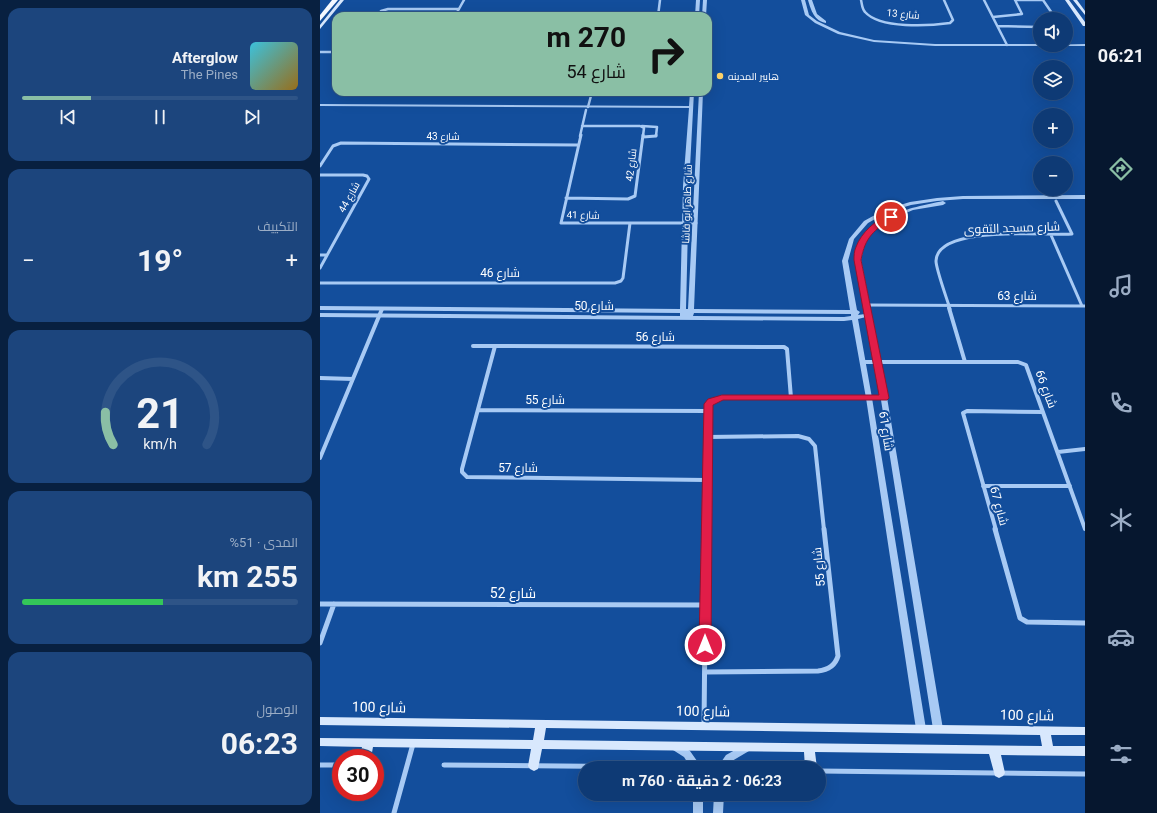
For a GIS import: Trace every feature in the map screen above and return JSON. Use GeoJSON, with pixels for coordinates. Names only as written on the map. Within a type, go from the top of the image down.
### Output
{"type":"FeatureCollection","features":[{"type":"Feature","properties":{"kind":"main road"},"geometry":{"type":"LineString","coordinates":[[320,18],[335,0]]}},
{"type":"Feature","properties":{"kind":"main road"},"geometry":{"type":"LineString","coordinates":[[333,12],[342,0]]}},
{"type":"Feature","properties":{"kind":"main road"},"geometry":{"type":"LineString","coordinates":[[1067,0],[1085,25]]}},
{"type":"Feature","properties":{"kind":"main road"},"geometry":{"type":"LineString","coordinates":[[1075,0],[1085,14]]}},
{"type":"Feature","properties":{"kind":"main road"},"geometry":{"type":"LineString","coordinates":[[320,12],[329,7]]}},
{"type":"Feature","properties":{"kind":"main road"},"geometry":{"type":"LineString","coordinates":[[320,28],[332,13]]}},
{"type":"Feature","properties":{"kind":"main road","name":"شارع 100"},"geometry":{"type":"LineString","coordinates":[[320,721],[1085,731]]}},
{"type":"Feature","properties":{"kind":"main road"},"geometry":{"type":"LineString","coordinates":[[534,766],[541,724]]}},
{"type":"Feature","properties":{"kind":"main road"},"geometry":{"type":"LineString","coordinates":[[1044,730],[1049,751]]}},
{"type":"Feature","properties":{"kind":"main road"},"geometry":{"type":"LineString","coordinates":[[320,742],[1085,751]]}},
{"type":"Feature","properties":{"kind":"main road"},"geometry":{"type":"LineString","coordinates":[[367,749],[369,743]]}},
{"type":"Feature","properties":{"kind":"main road"},"geometry":{"type":"LineString","coordinates":[[809,748],[810,761]]}},
{"type":"Feature","properties":{"kind":"main road"},"geometry":{"type":"LineString","coordinates":[[994,750],[999,773]]}},
{"type":"Feature","properties":{"kind":"street"},"geometry":{"type":"LineString","coordinates":[[457,12],[464,0]]}},
{"type":"Feature","properties":{"kind":"street"},"geometry":{"type":"LineString","coordinates":[[658,12],[660,0]]}},
{"type":"Feature","properties":{"kind":"street"},"geometry":{"type":"LineString","coordinates":[[697,12],[698,0]]}},
{"type":"Feature","properties":{"kind":"street"},"geometry":{"type":"LineString","coordinates":[[704,12],[705,0]]}},
{"type":"Feature","properties":{"kind":"street"},"geometry":{"type":"LineString","coordinates":[[803,0],[805,12],[811,19],[831,30],[862,39],[919,45],[1033,42]]}},
{"type":"Feature","properties":{"kind":"street"},"geometry":{"type":"LineString","coordinates":[[810,0],[813,11],[820,19],[842,30],[865,36],[907,41],[1085,45]]}},
{"type":"Feature","properties":{"kind":"street","name":"شارع 13"},"geometry":{"type":"LineString","coordinates":[[861,0],[863,10],[866,14],[882,20],[899,23],[929,24],[947,23],[953,20],[944,0]]}},
{"type":"Feature","properties":{"kind":"street"},"geometry":{"type":"LineString","coordinates":[[984,0],[1006,43]]}},
{"type":"Feature","properties":{"kind":"street"},"geometry":{"type":"LineString","coordinates":[[993,16],[1022,14],[1015,0],[1043,0],[1051,12]]}},
{"type":"Feature","properties":{"kind":"street"},"geometry":{"type":"LineString","coordinates":[[380,12],[388,9],[459,9]]}},
{"type":"Feature","properties":{"kind":"street"},"geometry":{"type":"LineString","coordinates":[[998,26],[1033,26]]}},
{"type":"Feature","properties":{"kind":"street"},"geometry":{"type":"LineString","coordinates":[[1073,42],[1085,42]]}},
{"type":"Feature","properties":{"kind":"street"},"geometry":{"type":"LineString","coordinates":[[320,52],[332,52]]}},
{"type":"Feature","properties":{"kind":"street","name":"شارع 41"},"geometry":{"type":"LineString","coordinates":[[591,96],[582,126],[560,222],[696,223]]}},
{"type":"Feature","properties":{"kind":"street","name":"شارع طاهر ابو فاشا"},"geometry":{"type":"LineString","coordinates":[[683,314],[685,223],[692,96]]}},
{"type":"Feature","properties":{"kind":"street","name":"شارع طاهر ابو فاشا"},"geometry":{"type":"LineString","coordinates":[[692,314],[701,96]]}},
{"type":"Feature","properties":{"kind":"street"},"geometry":{"type":"LineString","coordinates":[[320,105],[691,109]]}},
{"type":"Feature","properties":{"kind":"street"},"geometry":{"type":"LineString","coordinates":[[320,109],[587,108]]}},
{"type":"Feature","properties":{"kind":"street"},"geometry":{"type":"LineString","coordinates":[[582,126],[658,127],[656,136],[642,137]]}},
{"type":"Feature","properties":{"kind":"street","name":"شارع 42"},"geometry":{"type":"LineString","coordinates":[[566,198],[634,198],[644,128],[640,126]]}},
{"type":"Feature","properties":{"kind":"street","name":"شارع 43"},"geometry":{"type":"LineString","coordinates":[[320,166],[333,146],[341,143],[578,145]]}},
{"type":"Feature","properties":{"kind":"street","name":"شارع 44"},"geometry":{"type":"LineString","coordinates":[[320,175],[363,175],[367,176],[369,179],[320,268]]}},
{"type":"Feature","properties":{"kind":"street","name":"شارع 61"},"geometry":{"type":"LineString","coordinates":[[921,729],[870,398],[845,261],[847,247],[860,228],[874,218],[885,212],[906,205],[933,199],[1085,197]]}},
{"type":"Feature","properties":{"kind":"street","name":"شارع 61"},"geometry":{"type":"LineString","coordinates":[[938,729],[878,362],[867,311],[858,254],[862,242],[871,230],[891,217],[912,209],[978,199],[1085,201]]}},
{"type":"Feature","properties":{"kind":"street","name":"شارع مسجد التقوى"},"geometry":{"type":"LineString","coordinates":[[965,362],[936,261],[936,255],[943,246],[957,239],[976,236],[1070,235],[1073,233],[1056,201]]}},
{"type":"Feature","properties":{"kind":"street","name":"شارع 46"},"geometry":{"type":"LineString","coordinates":[[320,283],[615,284],[623,278],[630,223]]}},
{"type":"Feature","properties":{"kind":"street"},"geometry":{"type":"LineString","coordinates":[[1051,235],[1084,306]]}},
{"type":"Feature","properties":{"kind":"street"},"geometry":{"type":"LineString","coordinates":[[320,255],[327,255]]}},
{"type":"Feature","properties":{"kind":"street","name":"شارع 63"},"geometry":{"type":"LineString","coordinates":[[867,311],[948,305],[1084,306]]}},
{"type":"Feature","properties":{"kind":"street","name":"شارع 50"},"geometry":{"type":"LineString","coordinates":[[320,308],[683,314]]}},
{"type":"Feature","properties":{"kind":"street"},"geometry":{"type":"LineString","coordinates":[[320,458],[382,309]]}},
{"type":"Feature","properties":{"kind":"street","name":"شارع 50"},"geometry":{"type":"LineString","coordinates":[[320,315],[854,315],[867,311]]}},
{"type":"Feature","properties":{"kind":"street","name":"شارع 56"},"geometry":{"type":"LineString","coordinates":[[473,346],[784,347],[787,349],[791,398]]}},
{"type":"Feature","properties":{"kind":"street","name":"شارع 57"},"geometry":{"type":"LineString","coordinates":[[495,346],[462,468],[462,472],[467,477],[706,480]]}},
{"type":"Feature","properties":{"kind":"street","name":"شارع 66"},"geometry":{"type":"LineString","coordinates":[[863,362],[1018,362],[1024,364],[1044,412],[1085,529]]}},
{"type":"Feature","properties":{"kind":"street"},"geometry":{"type":"LineString","coordinates":[[320,378],[353,379]]}},
{"type":"Feature","properties":{"kind":"street"},"geometry":{"type":"LineString","coordinates":[[704,726],[708,404],[711,401],[722,397],[884,398]]}},
{"type":"Feature","properties":{"kind":"street","name":"شارع 55"},"geometry":{"type":"LineString","coordinates":[[478,410],[707,411]]}},
{"type":"Feature","properties":{"kind":"street","name":"شارع 67"},"geometry":{"type":"LineString","coordinates":[[1044,412],[964,412],[1020,618],[1027,622],[1085,623]]}},
{"type":"Feature","properties":{"kind":"street","name":"شارع 55"},"geometry":{"type":"LineString","coordinates":[[705,672],[824,671],[835,665],[838,656],[815,446],[809,440],[798,436],[707,437]]}},
{"type":"Feature","properties":{"kind":"street"},"geometry":{"type":"LineString","coordinates":[[1058,452],[1085,449]]}},
{"type":"Feature","properties":{"kind":"street"},"geometry":{"type":"LineString","coordinates":[[983,486],[1070,486]]}},
{"type":"Feature","properties":{"kind":"street","name":"شارع 52"},"geometry":{"type":"LineString","coordinates":[[320,604],[705,605]]}},
{"type":"Feature","properties":{"kind":"street"},"geometry":{"type":"LineString","coordinates":[[320,643],[334,604]]}},
{"type":"Feature","properties":{"kind":"street"},"geometry":{"type":"LineString","coordinates":[[394,813],[413,743]]}},
{"type":"Feature","properties":{"kind":"street"},"geometry":{"type":"LineString","coordinates":[[676,747],[687,754],[692,761]]}},
{"type":"Feature","properties":{"kind":"street"},"geometry":{"type":"LineString","coordinates":[[727,761],[729,758],[747,747]]}},
{"type":"Feature","properties":{"kind":"street"},"geometry":{"type":"LineString","coordinates":[[320,765],[332,765]]}},
{"type":"Feature","properties":{"kind":"street"},"geometry":{"type":"LineString","coordinates":[[444,765],[578,766]]}},
{"type":"Feature","properties":{"kind":"street"},"geometry":{"type":"LineString","coordinates":[[826,771],[1085,774]]}},
{"type":"Feature","properties":{"kind":"street"},"geometry":{"type":"LineString","coordinates":[[698,801],[698,813]]}},
{"type":"Feature","properties":{"kind":"street"},"geometry":{"type":"LineString","coordinates":[[718,813],[719,801]]}},
{"type":"Feature","properties":{"kind":"place","name":"هايبر المدينه"},"geometry":{"type":"Point","coordinates":[720,76]}},
{"type":"Feature","properties":{"kind":"route"},"geometry":{"type":"LineString","coordinates":[[705,645],[708,404],[711,401],[722,397],[884,398],[858,254],[862,242],[871,230],[891,217]]}}]}
